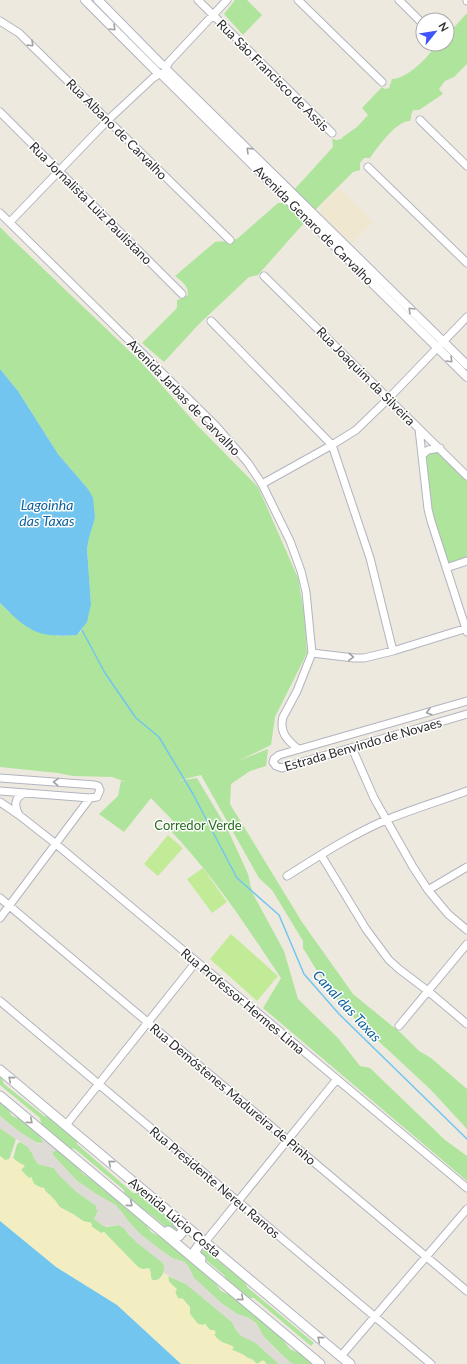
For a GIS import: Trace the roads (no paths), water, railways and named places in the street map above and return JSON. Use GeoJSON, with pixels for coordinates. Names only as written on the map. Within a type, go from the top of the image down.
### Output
{"type":"FeatureCollection","features":[{"type":"Feature","properties":{"kind":"main road","name":"Avenida Lúcio Costa"},"geometry":{"type":"LineString","coordinates":[[0,1070],[350,1364]]}},
{"type":"Feature","properties":{"kind":"main road","name":"Avenida Lúcio Costa"},"geometry":{"type":"LineString","coordinates":[[0,1096],[320,1364]]}},
{"type":"Feature","properties":{"kind":"main road"},"geometry":{"type":"LineString","coordinates":[[156,1226],[163,1227],[175,1236],[179,1236],[183,1231],[182,1227],[171,1217],[169,1212]]}},
{"type":"Feature","properties":{"kind":"main road"},"geometry":{"type":"LineString","coordinates":[[205,1242],[200,1244],[195,1251],[197,1256],[208,1266],[212,1273]]}},
{"type":"Feature","properties":{"kind":"street","name":"Avenida Genaro de Carvalho"},"geometry":{"type":"LineString","coordinates":[[85,0],[161,70],[310,215],[440,344],[467,376]]}},
{"type":"Feature","properties":{"kind":"street","name":"Avenida Genaro de Carvalho"},"geometry":{"type":"LineString","coordinates":[[98,0],[161,70]]}},
{"type":"Feature","properties":{"kind":"street","name":"Rua São Francisco de Assis"},"geometry":{"type":"LineString","coordinates":[[198,0],[332,133]]}},
{"type":"Feature","properties":{"kind":"street"},"geometry":{"type":"LineString","coordinates":[[10,222],[108,120],[161,70],[212,14],[227,0]]}},
{"type":"Feature","properties":{"kind":"street"},"geometry":{"type":"LineString","coordinates":[[298,0],[382,82]]}},
{"type":"Feature","properties":{"kind":"street"},"geometry":{"type":"LineString","coordinates":[[399,0],[415,16]]}},
{"type":"Feature","properties":{"kind":"street","name":"Rua Albano de Carvalho"},"geometry":{"type":"LineString","coordinates":[[0,20],[19,33],[230,240]]}},
{"type":"Feature","properties":{"kind":"street","name":"Rua Jornalista Luiz Paulistano"},"geometry":{"type":"LineString","coordinates":[[0,112],[182,294]]}},
{"type":"Feature","properties":{"kind":"street"},"geometry":{"type":"LineString","coordinates":[[420,120],[467,166]]}},
{"type":"Feature","properties":{"kind":"street"},"geometry":{"type":"LineString","coordinates":[[368,167],[467,264]]}},
{"type":"Feature","properties":{"kind":"street","name":"Avenida Jarbas de Carvalho"},"geometry":{"type":"LineString","coordinates":[[0,213],[216,426],[248,462],[262,484],[290,541],[301,571],[306,592],[312,653],[305,674],[283,717],[282,722],[282,728],[286,738],[298,749]]}},
{"type":"Feature","properties":{"kind":"street","name":"Rua Joaquim da Silveira"},"geometry":{"type":"LineString","coordinates":[[264,276],[467,476]]}},
{"type":"Feature","properties":{"kind":"street"},"geometry":{"type":"LineString","coordinates":[[262,484],[356,430],[467,317]]}},
{"type":"Feature","properties":{"kind":"street"},"geometry":{"type":"LineString","coordinates":[[212,321],[332,445],[370,558],[393,651]]}},
{"type":"Feature","properties":{"kind":"street","name":"Avenida Genaro de Carvalho"},"geometry":{"type":"LineString","coordinates":[[440,344],[467,365]]}},
{"type":"Feature","properties":{"kind":"street"},"geometry":{"type":"LineString","coordinates":[[312,653],[354,658],[376,656],[467,629],[428,509],[419,429]]}},
{"type":"Feature","properties":{"kind":"street"},"geometry":{"type":"LineString","coordinates":[[422,455],[428,450],[440,448]]}},
{"type":"Feature","properties":{"kind":"street"},"geometry":{"type":"LineString","coordinates":[[446,568],[467,561]]}},
{"type":"Feature","properties":{"kind":"street","name":"Estrada Benvindo de Novaes"},"geometry":{"type":"LineString","coordinates":[[467,701],[298,749],[276,757],[273,762],[276,766],[282,768],[467,714]]}},
{"type":"Feature","properties":{"kind":"street"},"geometry":{"type":"LineString","coordinates":[[352,748],[374,798],[428,890],[448,914],[467,930]]}},
{"type":"Feature","properties":{"kind":"street"},"geometry":{"type":"LineString","coordinates":[[0,778],[98,786],[100,790],[99,795],[95,798],[0,791]]}},
{"type":"Feature","properties":{"kind":"street"},"geometry":{"type":"LineString","coordinates":[[287,876],[354,836],[386,820],[467,791]]}},
{"type":"Feature","properties":{"kind":"street"},"geometry":{"type":"LineString","coordinates":[[19,815],[15,802],[25,793]]}},
{"type":"Feature","properties":{"kind":"street"},"geometry":{"type":"LineString","coordinates":[[0,918],[90,798]]}},
{"type":"Feature","properties":{"kind":"street","name":"Rua Professor Hermes Lima"},"geometry":{"type":"LineString","coordinates":[[0,802],[56,844],[467,1188]]}},
{"type":"Feature","properties":{"kind":"street"},"geometry":{"type":"LineString","coordinates":[[321,855],[366,929],[389,960],[467,1024]]}},
{"type":"Feature","properties":{"kind":"street"},"geometry":{"type":"LineString","coordinates":[[428,890],[467,867]]}},
{"type":"Feature","properties":{"kind":"street","name":"Rua Demóstenes Madureira de Pinho"},"geometry":{"type":"LineString","coordinates":[[0,898],[467,1291]]}},
{"type":"Feature","properties":{"kind":"street"},"geometry":{"type":"LineString","coordinates":[[399,1026],[467,944]]}},
{"type":"Feature","properties":{"kind":"street"},"geometry":{"type":"LineString","coordinates":[[66,1125],[196,962]]}},
{"type":"Feature","properties":{"kind":"street","name":"Rua Presidente Nereu Ramos"},"geometry":{"type":"LineString","coordinates":[[0,1001],[431,1364]]}},
{"type":"Feature","properties":{"kind":"street"},"geometry":{"type":"LineString","coordinates":[[205,1242],[337,1079]]}},
{"type":"Feature","properties":{"kind":"street"},"geometry":{"type":"LineString","coordinates":[[341,1356],[467,1209]]}},
{"type":"Feature","properties":{"kind":"water","name":"Lagoinha das Taxas"},"geometry":{"type":"Polygon","coordinates":[[[0,369],[18,391],[58,454],[88,489],[93,498],[95,518],[87,549],[91,604],[87,622],[77,635],[52,635],[34,631],[18,620],[0,603],[0,369]]]}},
{"type":"Feature","properties":{"kind":"water"},"geometry":{"type":"Polygon","coordinates":[[[0,1221],[56,1267],[117,1305],[181,1364],[0,1364],[0,1221]]]}},
{"type":"Feature","properties":{"kind":"waterway","name":"Canal das Taxas"},"geometry":{"type":"LineString","coordinates":[[82,630],[105,673],[136,718],[159,737],[193,794],[237,878],[279,915],[304,974],[339,1014],[467,1139]]}},
{"type":"Feature","properties":{"kind":"park label","name":"Corredor Verde"},"geometry":{"type":"Point","coordinates":[198,825]}}]}
